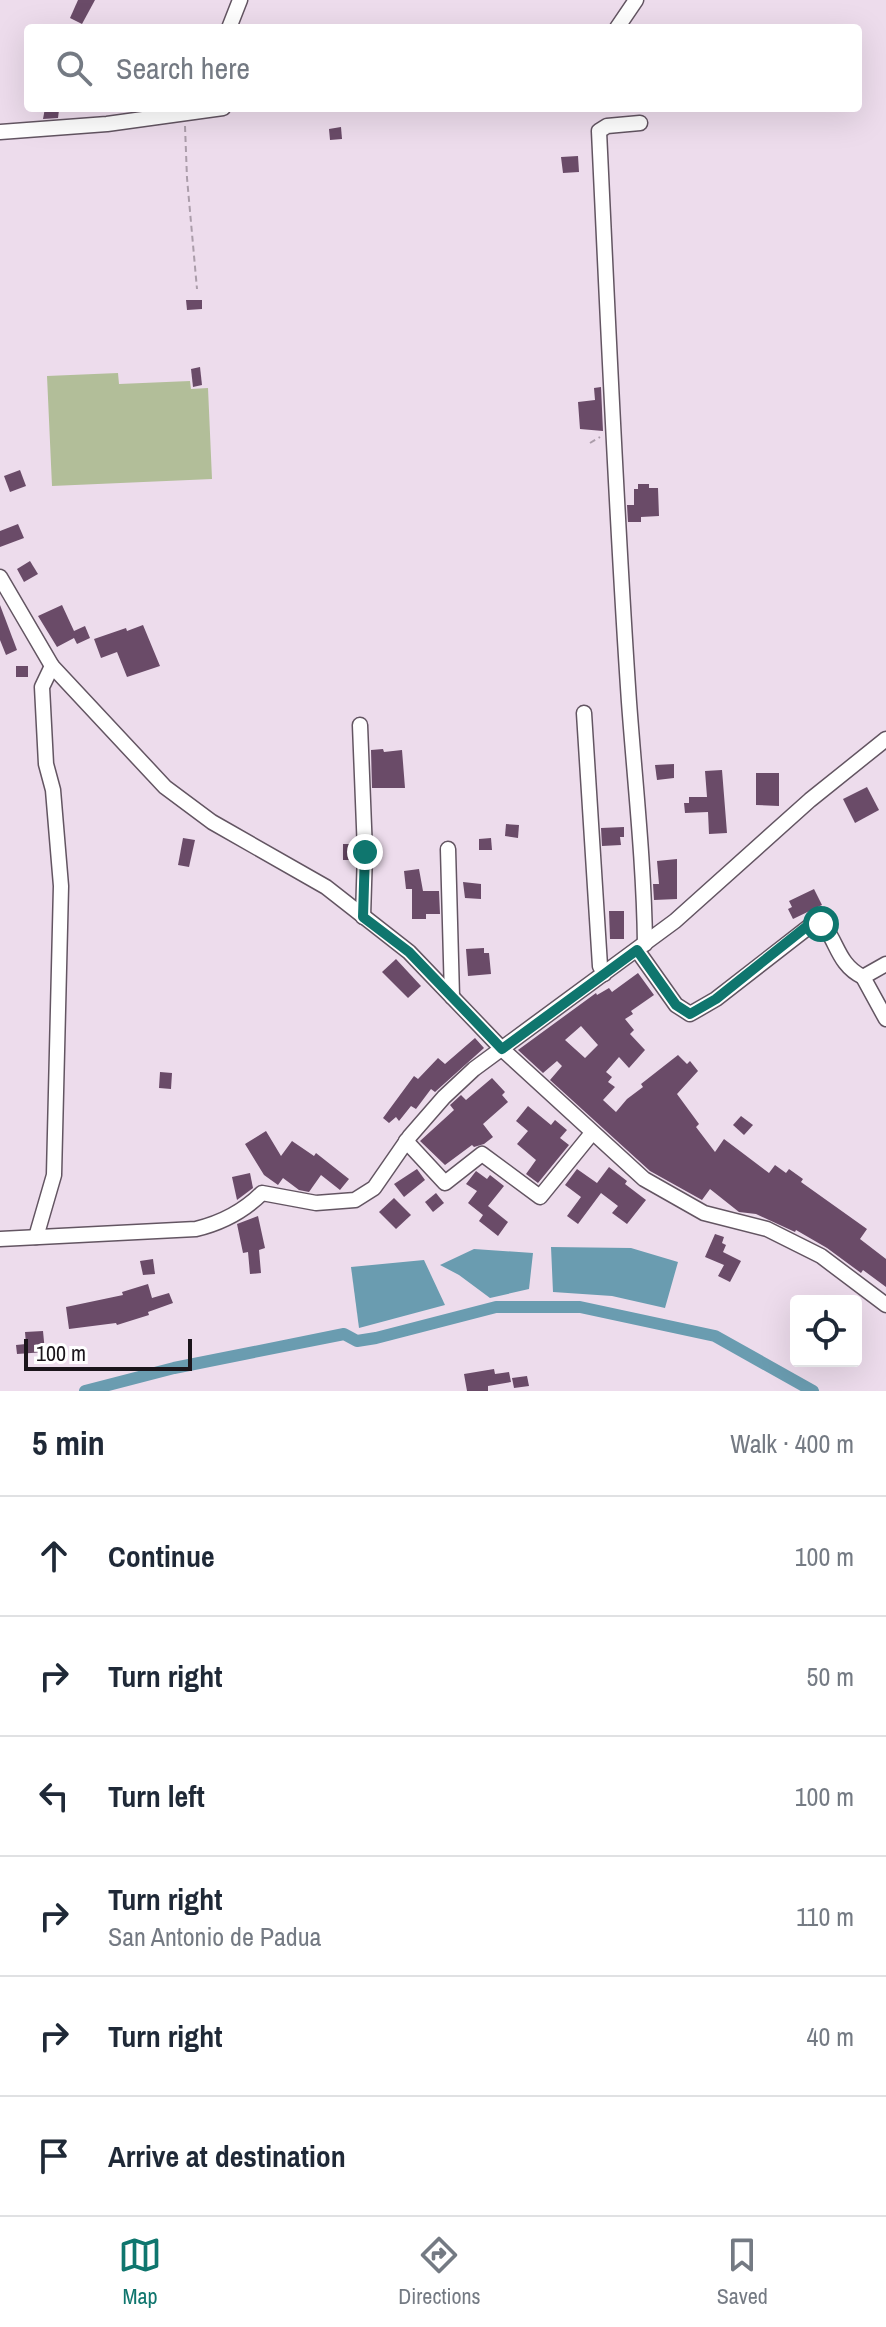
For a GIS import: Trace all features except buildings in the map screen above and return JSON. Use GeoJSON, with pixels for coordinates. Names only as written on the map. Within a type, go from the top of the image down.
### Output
{"type":"FeatureCollection","features":[{"type":"Feature","properties":{"kind":"street"},"geometry":{"type":"LineString","coordinates":[[231,24],[240,0]]}},
{"type":"Feature","properties":{"kind":"street"},"geometry":{"type":"LineString","coordinates":[[620,24],[636,0]]}},
{"type":"Feature","properties":{"kind":"street"},"geometry":{"type":"LineString","coordinates":[[0,132],[107,124],[187,112]]}},
{"type":"Feature","properties":{"kind":"street"},"geometry":{"type":"LineString","coordinates":[[640,123],[607,126],[599,131],[612,431],[643,879],[641,947],[676,1005],[690,1014],[716,999],[815,922],[825,927],[847,968],[863,977],[886,1019]]}},
{"type":"Feature","properties":{"kind":"street"},"geometry":{"type":"LineString","coordinates":[[0,577],[52,666],[165,787],[212,822],[326,887],[409,952],[502,1049],[644,1179],[704,1213],[767,1229],[821,1256],[886,1305]]}},
{"type":"Feature","properties":{"kind":"street"},"geometry":{"type":"LineString","coordinates":[[36,1237],[54,1175],[61,886],[53,790],[46,764],[42,687],[52,666]]}},
{"type":"Feature","properties":{"kind":"street"},"geometry":{"type":"LineString","coordinates":[[584,713],[600,966],[604,974]]}},
{"type":"Feature","properties":{"kind":"street"},"geometry":{"type":"LineString","coordinates":[[360,725],[365,852],[363,917]]}},
{"type":"Feature","properties":{"kind":"street"},"geometry":{"type":"LineString","coordinates":[[0,1239],[196,1229],[219,1224],[262,1193],[316,1203],[355,1200],[374,1188],[406,1141],[444,1097],[474,1069],[675,921],[810,800],[886,739]]}},
{"type":"Feature","properties":{"kind":"street"},"geometry":{"type":"LineString","coordinates":[[448,849],[452,997]]}},
{"type":"Feature","properties":{"kind":"street"},"geometry":{"type":"LineString","coordinates":[[863,977],[886,964]]}},
{"type":"Feature","properties":{"kind":"street"},"geometry":{"type":"LineString","coordinates":[[406,1141],[445,1183],[482,1154],[540,1197],[592,1133]]}},
{"type":"Feature","properties":{"kind":"path"},"geometry":{"type":"LineString","coordinates":[[194,112],[187,178],[197,289]]}},
{"type":"Feature","properties":{"kind":"green space"},"geometry":{"type":"Polygon","coordinates":[[[118,373],[119,384],[190,381],[191,389],[208,388],[212,479],[52,486],[47,376],[118,373]]]}},
{"type":"Feature","properties":{"kind":"water"},"geometry":{"type":"Polygon","coordinates":[[[551,1247],[631,1248],[678,1262],[665,1308],[612,1296],[553,1292],[551,1247]]]}},
{"type":"Feature","properties":{"kind":"water"},"geometry":{"type":"Polygon","coordinates":[[[474,1249],[533,1253],[529,1289],[490,1298],[440,1265],[474,1249]]]}},
{"type":"Feature","properties":{"kind":"water"},"geometry":{"type":"Polygon","coordinates":[[[424,1260],[445,1305],[359,1328],[351,1267],[424,1260]]]}},
{"type":"Feature","properties":{"kind":"waterway"},"geometry":{"type":"LineString","coordinates":[[85,1391],[174,1368],[344,1334],[357,1341],[376,1338],[496,1307],[580,1307],[715,1336],[813,1391]]}},
{"type":"Feature","properties":{"kind":"route"},"geometry":{"type":"LineString","coordinates":[[365,852],[363,917],[409,952],[502,1049],[637,950],[676,1005],[690,1014],[716,999],[806,927],[815,922],[821,924]]}}]}
